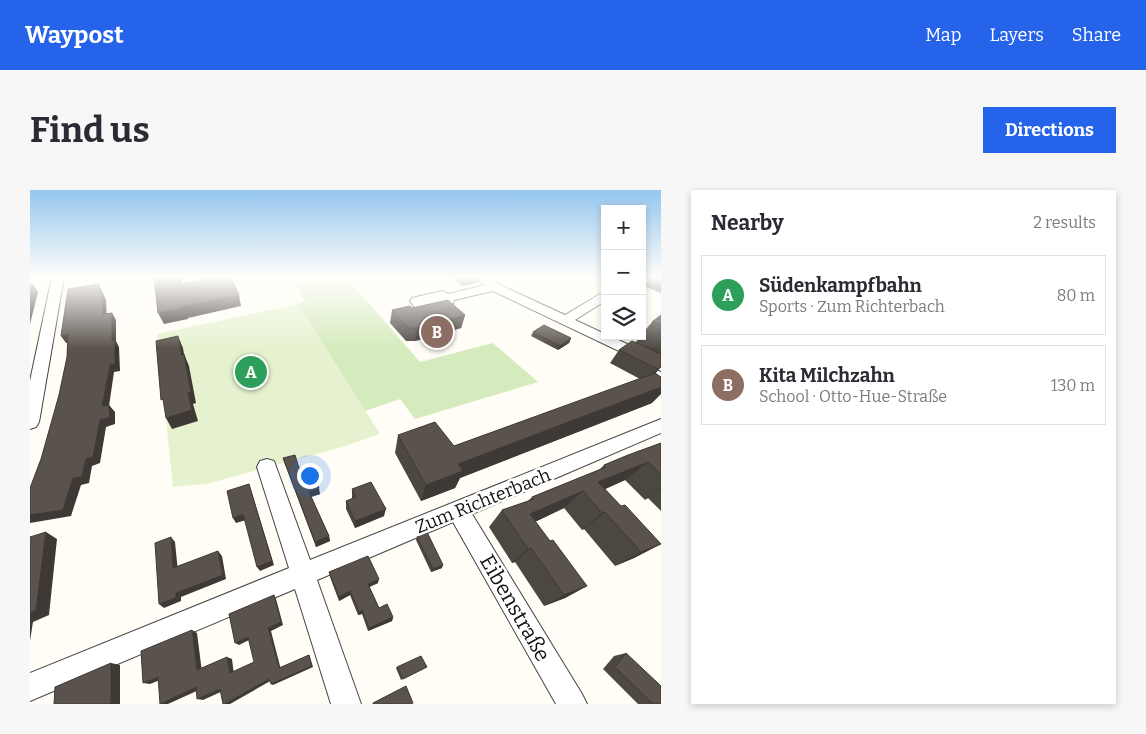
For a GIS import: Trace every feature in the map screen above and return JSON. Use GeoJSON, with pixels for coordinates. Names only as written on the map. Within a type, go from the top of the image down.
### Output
{"type":"FeatureCollection","features":[{"type":"Feature","properties":{"kind":"street"},"geometry":{"type":"LineString","coordinates":[[30,422],[53,301]]}},
{"type":"Feature","properties":{"kind":"street"},"geometry":{"type":"LineString","coordinates":[[523,301],[661,366]]}},
{"type":"Feature","properties":{"kind":"street"},"geometry":{"type":"LineString","coordinates":[[565,321],[596,301]]}},
{"type":"Feature","properties":{"kind":"street","name":"Zum Richterbach"},"geometry":{"type":"LineString","coordinates":[[30,687],[661,426]]}},
{"type":"Feature","properties":{"kind":"street"},"geometry":{"type":"LineString","coordinates":[[267,467],[346,704]]}},
{"type":"Feature","properties":{"kind":"street","name":"Eibenstraße"},"geometry":{"type":"LineString","coordinates":[[458,511],[572,704]]}},
{"type":"Feature","properties":{"kind":"green space"},"geometry":{"type":"Polygon","coordinates":[[[305,301],[367,301],[420,362],[493,343],[538,382],[415,419],[400,399],[365,411],[298,304],[305,301]]]}},
{"type":"Feature","properties":{"kind":"green space"},"geometry":{"type":"Polygon","coordinates":[[[298,304],[380,434],[339,448],[206,484],[173,487],[157,334],[298,304]]]}},
{"type":"Feature","properties":{"kind":"building"},"geometry":{"type":"Polygon","coordinates":[[[66,301],[102,301],[103,314],[112,313],[112,340],[115,340],[115,364],[110,365],[102,406],[109,405],[110,417],[100,420],[93,457],[86,459],[82,477],[73,478],[63,510],[30,515],[30,488],[41,459],[59,395],[67,357],[68,334],[61,336],[66,301]]]}},
{"type":"Feature","properties":{"kind":"building"},"geometry":{"type":"Polygon","coordinates":[[[157,301],[209,301],[184,306],[184,308],[158,313],[157,301]]]}},
{"type":"Feature","properties":{"kind":"building"},"geometry":{"type":"Polygon","coordinates":[[[449,301],[465,315],[417,328],[408,328],[392,310],[410,306],[412,308],[449,301]]]}},
{"type":"Feature","properties":{"kind":"building"},"geometry":{"type":"Polygon","coordinates":[[[661,315],[661,325],[652,322],[661,315]]]}},
{"type":"Feature","properties":{"kind":"building"},"geometry":{"type":"Polygon","coordinates":[[[544,325],[571,338],[560,346],[533,332],[544,325]]]}},
{"type":"Feature","properties":{"kind":"building"},"geometry":{"type":"Polygon","coordinates":[[[178,336],[182,355],[184,354],[191,392],[188,393],[192,410],[166,418],[163,399],[161,400],[156,341],[178,336]]]}},
{"type":"Feature","properties":{"kind":"building"},"geometry":{"type":"Polygon","coordinates":[[[632,341],[661,354],[661,365],[658,369],[619,350],[632,341]]]}},
{"type":"Feature","properties":{"kind":"building"},"geometry":{"type":"Polygon","coordinates":[[[655,373],[661,377],[661,387],[458,464],[463,471],[426,485],[398,435],[435,422],[454,446],[655,373]]]}},
{"type":"Feature","properties":{"kind":"building"},"geometry":{"type":"Polygon","coordinates":[[[661,443],[661,474],[648,462],[598,482],[621,506],[625,505],[661,544],[641,552],[583,491],[530,514],[550,541],[553,540],[587,586],[564,595],[531,548],[528,549],[502,510],[534,499],[532,497],[606,467],[604,465],[661,443]]]}},
{"type":"Feature","properties":{"kind":"building"},"geometry":{"type":"Polygon","coordinates":[[[295,455],[299,468],[309,465],[319,488],[309,492],[329,536],[315,542],[283,458],[295,455]]]}},
{"type":"Feature","properties":{"kind":"building"},"geometry":{"type":"Polygon","coordinates":[[[371,482],[386,509],[355,521],[346,501],[356,497],[352,489],[371,482]]]}},
{"type":"Feature","properties":{"kind":"building"},"geometry":{"type":"Polygon","coordinates":[[[249,484],[272,561],[257,567],[243,514],[233,518],[227,491],[249,484]]]}},
{"type":"Feature","properties":{"kind":"building"},"geometry":{"type":"Polygon","coordinates":[[[46,532],[36,611],[30,613],[30,537],[46,532]]]}},
{"type":"Feature","properties":{"kind":"building"},"geometry":{"type":"Polygon","coordinates":[[[427,532],[443,565],[433,569],[417,537],[427,532]]]}},
{"type":"Feature","properties":{"kind":"building"},"geometry":{"type":"Polygon","coordinates":[[[171,537],[173,568],[218,551],[223,575],[176,593],[176,598],[159,604],[155,543],[171,537]]]}},
{"type":"Feature","properties":{"kind":"building"},"geometry":{"type":"Polygon","coordinates":[[[368,556],[379,579],[368,584],[379,608],[387,604],[393,617],[369,628],[362,610],[359,612],[350,591],[339,597],[329,572],[368,556]]]}},
{"type":"Feature","properties":{"kind":"building"},"geometry":{"type":"Polygon","coordinates":[[[274,595],[281,622],[268,628],[279,668],[309,655],[312,666],[271,684],[269,679],[224,704],[220,689],[197,699],[196,687],[160,704],[158,677],[143,683],[141,651],[192,630],[197,670],[227,657],[230,673],[254,662],[248,637],[235,643],[229,614],[274,595]]]}},
{"type":"Feature","properties":{"kind":"building"},"geometry":{"type":"Polygon","coordinates":[[[626,653],[661,686],[661,704],[653,704],[615,667],[626,653]]]}},
{"type":"Feature","properties":{"kind":"building"},"geometry":{"type":"Polygon","coordinates":[[[421,656],[427,667],[403,679],[397,667],[421,656]]]}},
{"type":"Feature","properties":{"kind":"building"},"geometry":{"type":"Polygon","coordinates":[[[111,663],[111,704],[54,704],[55,687],[111,663]]]}},
{"type":"Feature","properties":{"kind":"building"},"geometry":{"type":"Polygon","coordinates":[[[406,686],[413,703],[373,704],[373,703],[406,686]]]}},
{"type":"Feature","properties":{"kind":"place","name":"Kita Milchzahn"},"geometry":{"type":"Point","coordinates":[437,332]}},
{"type":"Feature","properties":{"kind":"place","name":"Südenkampfbahn"},"geometry":{"type":"Point","coordinates":[251,372]}}]}
